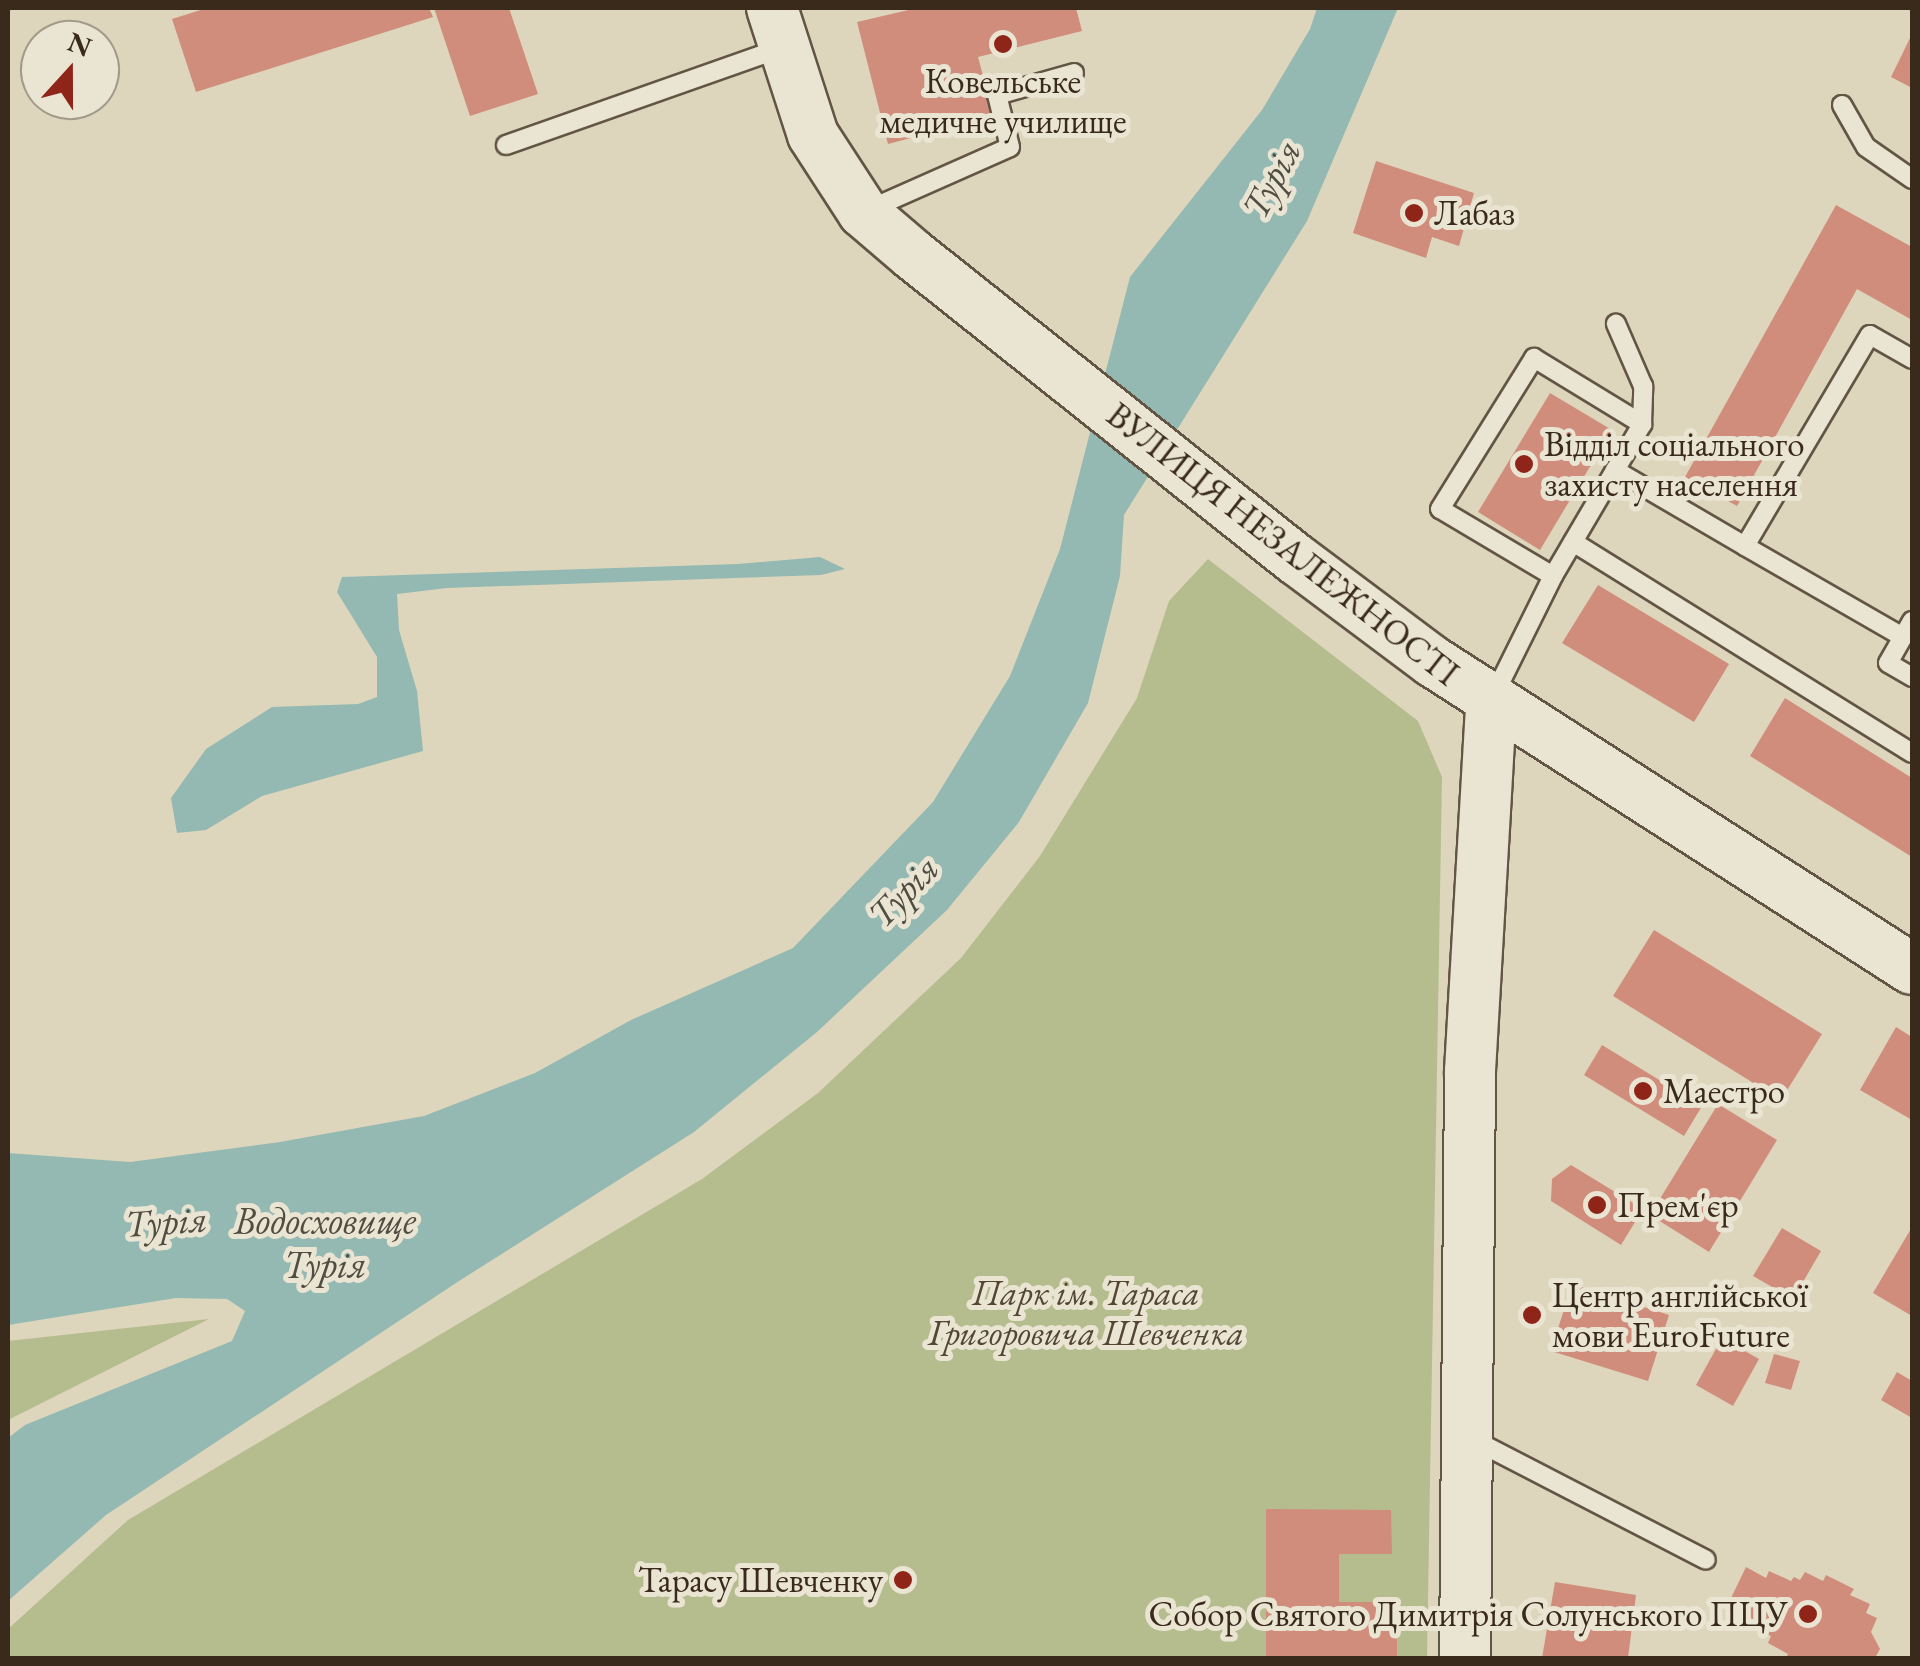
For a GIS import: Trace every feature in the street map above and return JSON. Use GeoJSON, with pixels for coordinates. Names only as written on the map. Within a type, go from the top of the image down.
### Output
{"type":"FeatureCollection","features":[{"type":"Feature","properties":{"kind":"main road","name":"ВУЛИЦЯ НЕЗАЛЕЖНОСТІ"},"geometry":{"type":"LineString","coordinates":[[778,27],[812,134],[863,212],[912,254],[1296,560],[1490,702],[1912,969]]}},
{"type":"Feature","properties":{"kind":"main road"},"geometry":{"type":"LineString","coordinates":[[1464,1658],[1470,1071],[1490,702]]}},
{"type":"Feature","properties":{"kind":"lane"},"geometry":{"type":"LineString","coordinates":[[506,145],[778,27]]}},
{"type":"Feature","properties":{"kind":"lane"},"geometry":{"type":"LineString","coordinates":[[863,212],[1010,147],[997,95],[1074,73]]}},
{"type":"Feature","properties":{"kind":"lane"},"geometry":{"type":"LineString","coordinates":[[1842,105],[1866,147],[1912,179]]}},
{"type":"Feature","properties":{"kind":"lane"},"geometry":{"type":"LineString","coordinates":[[1490,702],[1553,576],[1642,424],[1643,386],[1616,324]]}},
{"type":"Feature","properties":{"kind":"lane"},"geometry":{"type":"LineString","coordinates":[[1746,546],[1870,335],[1912,359]]}},
{"type":"Feature","properties":{"kind":"lane"},"geometry":{"type":"LineString","coordinates":[[1553,576],[1440,509],[1534,358],[1642,424]]}},
{"type":"Feature","properties":{"kind":"lane"},"geometry":{"type":"LineString","coordinates":[[1615,470],[1746,546],[1908,629],[1888,662],[1912,677]]}},
{"type":"Feature","properties":{"kind":"lane"},"geometry":{"type":"LineString","coordinates":[[1573,542],[1912,752]]}},
{"type":"Feature","properties":{"kind":"lane"},"geometry":{"type":"LineString","coordinates":[[1467,1437],[1706,1560]]}},
{"type":"Feature","properties":{"kind":"green space","name":"Парк ім. Тараса Григоровича Шевченка"},"geometry":{"type":"Polygon","coordinates":[[[1208,559],[1418,721],[1442,777],[1427,1658],[8,1658],[8,1629],[128,1520],[702,1179],[818,1093],[961,958],[1040,856],[1137,698],[1169,601],[1208,559]]]}},
{"type":"Feature","properties":{"kind":"green space"},"geometry":{"type":"Polygon","coordinates":[[[209,1319],[8,1420],[8,1341],[209,1319]]]}},
{"type":"Feature","properties":{"kind":"water","name":"Водосховище Турія"},"geometry":{"type":"Polygon","coordinates":[[[1317,8],[1398,8],[1307,221],[1124,515],[1120,576],[1088,703],[1019,822],[947,910],[817,1032],[694,1132],[459,1281],[106,1515],[8,1601],[8,1438],[25,1425],[232,1341],[245,1311],[227,1299],[176,1298],[8,1325],[8,1153],[130,1162],[280,1142],[424,1116],[535,1073],[631,1020],[793,948],[933,802],[1010,676],[1060,549],[1130,277],[1262,110],[1310,29],[1317,8]]]}},
{"type":"Feature","properties":{"kind":"water"},"geometry":{"type":"Polygon","coordinates":[[[820,557],[845,569],[821,575],[447,588],[397,594],[399,630],[417,691],[423,751],[262,796],[206,830],[177,833],[171,798],[206,749],[272,707],[358,704],[377,697],[377,657],[337,592],[342,577],[738,564],[820,557]]]}},
{"type":"Feature","properties":{"kind":"building"},"geometry":{"type":"Polygon","coordinates":[[[207,8],[429,8],[433,17],[196,92],[172,19],[207,8]]]}},
{"type":"Feature","properties":{"kind":"building"},"geometry":{"type":"Polygon","coordinates":[[[434,8],[509,8],[538,94],[470,116],[434,8]]]}},
{"type":"Feature","properties":{"kind":"building"},"geometry":{"type":"Polygon","coordinates":[[[917,8],[1076,8],[1082,31],[978,57],[994,116],[888,144],[857,22],[917,8]]]}},
{"type":"Feature","properties":{"kind":"building"},"geometry":{"type":"Polygon","coordinates":[[[1912,34],[1912,88],[1891,77],[1912,34]]]}},
{"type":"Feature","properties":{"kind":"building","name":"Лабаз"},"geometry":{"type":"Polygon","coordinates":[[[1376,161],[1474,193],[1459,246],[1432,237],[1426,258],[1353,233],[1376,161]]]}},
{"type":"Feature","properties":{"kind":"building"},"geometry":{"type":"Polygon","coordinates":[[[1836,205],[1912,247],[1912,320],[1857,289],[1737,506],[1685,477],[1836,205]]]}},
{"type":"Feature","properties":{"kind":"building"},"geometry":{"type":"Polygon","coordinates":[[[1550,393],[1612,430],[1540,550],[1478,512],[1550,393]]]}},
{"type":"Feature","properties":{"kind":"building"},"geometry":{"type":"Polygon","coordinates":[[[1598,585],[1729,664],[1694,722],[1562,643],[1598,585]]]}},
{"type":"Feature","properties":{"kind":"building"},"geometry":{"type":"Polygon","coordinates":[[[1785,698],[1912,778],[1912,857],[1750,756],[1785,698]]]}},
{"type":"Feature","properties":{"kind":"building"},"geometry":{"type":"Polygon","coordinates":[[[1654,930],[1822,1034],[1781,1100],[1613,996],[1654,930]]]}},
{"type":"Feature","properties":{"kind":"building"},"geometry":{"type":"Polygon","coordinates":[[[1896,1027],[1912,1037],[1912,1120],[1860,1090],[1896,1027]]]}},
{"type":"Feature","properties":{"kind":"building","name":"Маестро"},"geometry":{"type":"Polygon","coordinates":[[[1602,1045],[1702,1106],[1684,1136],[1584,1075],[1602,1045]]]}},
{"type":"Feature","properties":{"kind":"building"},"geometry":{"type":"Polygon","coordinates":[[[1718,1104],[1777,1140],[1709,1252],[1650,1215],[1718,1104]]]}},
{"type":"Feature","properties":{"kind":"building","name":"Прем'єр"},"geometry":{"type":"Polygon","coordinates":[[[1571,1165],[1643,1209],[1621,1245],[1551,1201],[1552,1179],[1571,1165]]]}},
{"type":"Feature","properties":{"kind":"building"},"geometry":{"type":"Polygon","coordinates":[[[1912,1227],[1912,1316],[1873,1293],[1912,1227]]]}},
{"type":"Feature","properties":{"kind":"building"},"geometry":{"type":"Polygon","coordinates":[[[1782,1228],[1821,1251],[1793,1299],[1753,1276],[1782,1228]]]}},
{"type":"Feature","properties":{"kind":"building"},"geometry":{"type":"Polygon","coordinates":[[[1572,1284],[1669,1315],[1648,1381],[1551,1351],[1572,1284]]]}},
{"type":"Feature","properties":{"kind":"building"},"geometry":{"type":"Polygon","coordinates":[[[1722,1338],[1759,1359],[1733,1406],[1696,1385],[1722,1338]]]}},
{"type":"Feature","properties":{"kind":"building"},"geometry":{"type":"Polygon","coordinates":[[[1774,1354],[1800,1361],[1791,1390],[1765,1383],[1774,1354]]]}},
{"type":"Feature","properties":{"kind":"building"},"geometry":{"type":"Polygon","coordinates":[[[1897,1372],[1912,1381],[1912,1418],[1881,1400],[1897,1372]]]}},
{"type":"Feature","properties":{"kind":"building"},"geometry":{"type":"Polygon","coordinates":[[[1266,1509],[1391,1510],[1392,1554],[1339,1554],[1339,1602],[1397,1602],[1397,1658],[1266,1658],[1266,1509]]]}},
{"type":"Feature","properties":{"kind":"building","name":"Собор Святого Димитрія Солунського ПЦУ"},"geometry":{"type":"Polygon","coordinates":[[[1746,1567],[1766,1578],[1769,1571],[1791,1581],[1794,1577],[1800,1580],[1805,1572],[1823,1581],[1826,1575],[1854,1589],[1850,1595],[1870,1604],[1866,1613],[1877,1618],[1871,1632],[1880,1649],[1875,1658],[1786,1658],[1788,1654],[1768,1643],[1771,1636],[1764,1633],[1768,1626],[1746,1616],[1750,1608],[1731,1598],[1746,1567]]]}},
{"type":"Feature","properties":{"kind":"building"},"geometry":{"type":"Polygon","coordinates":[[[1555,1582],[1636,1595],[1628,1658],[1542,1658],[1555,1582]]]}},
{"type":"Feature","properties":{"kind":"place","name":"Ковельське медичне училище"},"geometry":{"type":"Point","coordinates":[1003,44]}},
{"type":"Feature","properties":{"kind":"place","name":"Лабаз"},"geometry":{"type":"Point","coordinates":[1414,213]}},
{"type":"Feature","properties":{"kind":"place","name":"Відділ соціального захисту населення"},"geometry":{"type":"Point","coordinates":[1524,464]}},
{"type":"Feature","properties":{"kind":"place","name":"Маестро"},"geometry":{"type":"Point","coordinates":[1643,1091]}},
{"type":"Feature","properties":{"kind":"place","name":"Прем'єр"},"geometry":{"type":"Point","coordinates":[1597,1205]}},
{"type":"Feature","properties":{"kind":"place","name":"Центр англійської мови EuroFuture"},"geometry":{"type":"Point","coordinates":[1532,1315]}},
{"type":"Feature","properties":{"kind":"place","name":"Тарасу Шевченку"},"geometry":{"type":"Point","coordinates":[903,1580]}},
{"type":"Feature","properties":{"kind":"place","name":"Собор Святого Димитрія Солунського ПЦУ"},"geometry":{"type":"Point","coordinates":[1808,1614]}},
{"type":"Feature","properties":{"kind":"water label","name":"Турія"},"geometry":{"type":"Point","coordinates":[1271,179]}},
{"type":"Feature","properties":{"kind":"water label","name":"Турія"},"geometry":{"type":"Point","coordinates":[903,891]}},
{"type":"Feature","properties":{"kind":"water label","name":"Турія"},"geometry":{"type":"Point","coordinates":[166,1221]}}]}
